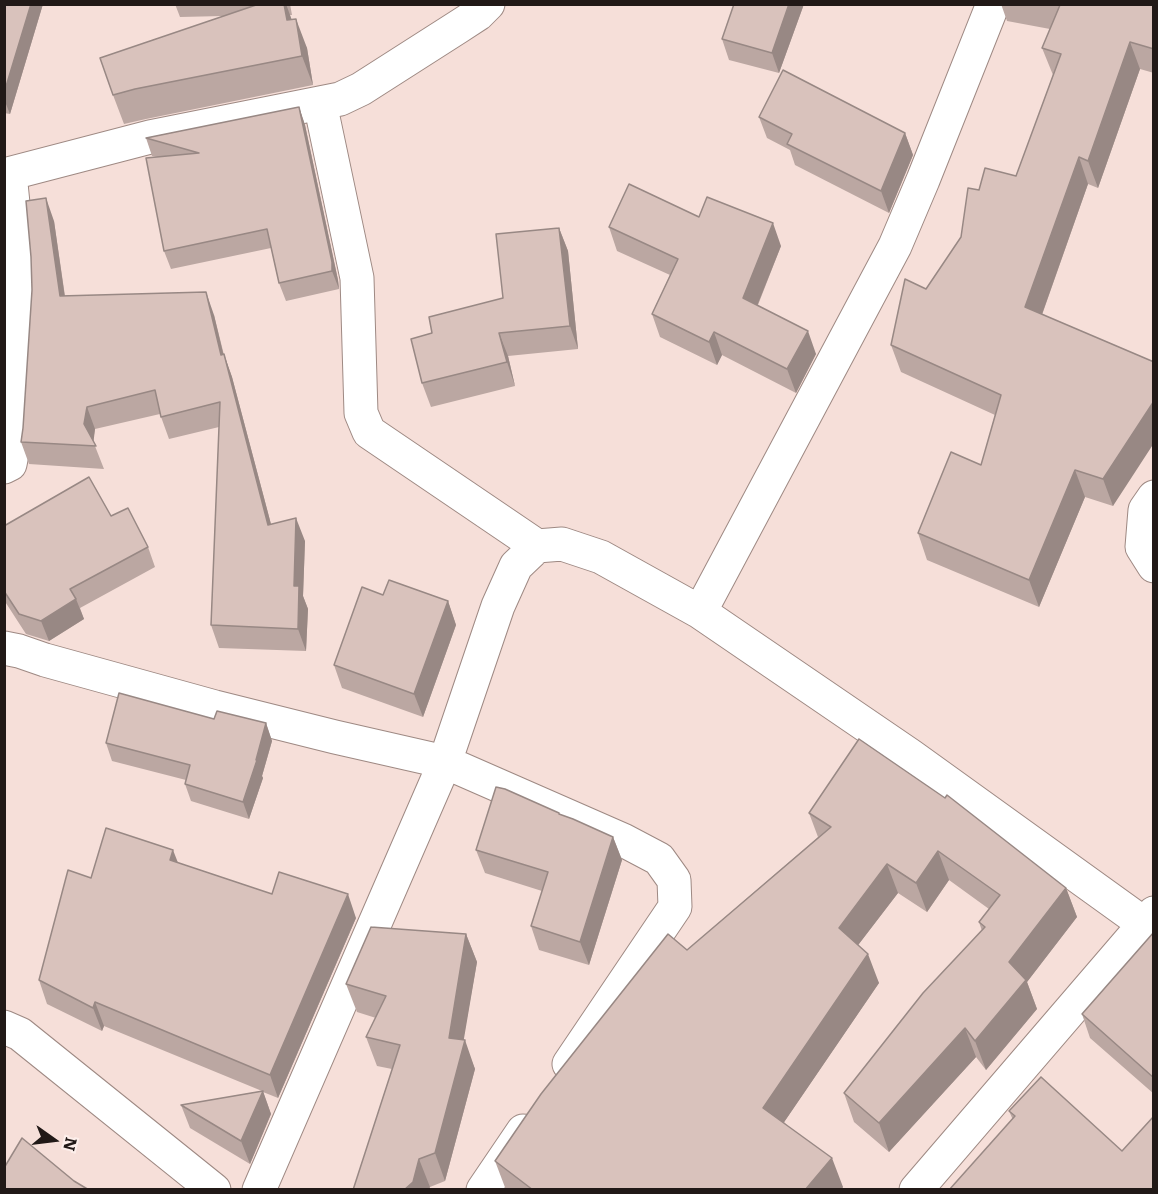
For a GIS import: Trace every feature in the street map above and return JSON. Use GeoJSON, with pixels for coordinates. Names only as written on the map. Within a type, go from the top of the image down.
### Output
{"type":"FeatureCollection","features":[{"type":"Feature","properties":{"kind":"street"},"geometry":{"type":"LineString","coordinates":[[4,467],[10,464],[13,449],[22,311],[21,282],[7,174],[150,137],[340,99],[361,89],[458,27],[478,14],[488,4]]}},
{"type":"Feature","properties":{"kind":"street"},"geometry":{"type":"LineString","coordinates":[[700,612],[895,246],[993,4]]}},
{"type":"Feature","properties":{"kind":"street"},"geometry":{"type":"LineString","coordinates":[[320,103],[357,278],[361,413],[369,432],[537,546],[562,544],[601,557],[700,612],[1150,923],[916,1190]]}},
{"type":"Feature","properties":{"kind":"street"},"geometry":{"type":"LineString","coordinates":[[1154,497],[1145,510],[1142,547],[1154,566]]}},
{"type":"Feature","properties":{"kind":"street"},"geometry":{"type":"LineString","coordinates":[[259,1190],[445,762],[498,606],[516,566],[537,546]]}},
{"type":"Feature","properties":{"kind":"street"},"geometry":{"type":"LineString","coordinates":[[4,648],[226,710],[445,762],[632,845],[658,859],[674,880],[675,906],[483,1190]]}},
{"type":"Feature","properties":{"kind":"street"},"geometry":{"type":"LineString","coordinates":[[4,1027],[20,1034],[214,1190]]}},
{"type":"Feature","properties":{"kind":"building"},"geometry":{"type":"Polygon","coordinates":[[[4,4],[31,4],[4,93],[4,4]]]}},
{"type":"Feature","properties":{"kind":"building"},"geometry":{"type":"Polygon","coordinates":[[[259,4],[284,4],[287,20],[296,19],[302,56],[113,95],[100,58],[259,4]]]}},
{"type":"Feature","properties":{"kind":"building"},"geometry":{"type":"Polygon","coordinates":[[[734,4],[789,4],[772,53],[722,39],[734,4]]]}},
{"type":"Feature","properties":{"kind":"building"},"geometry":{"type":"Polygon","coordinates":[[[1055,4],[1154,4],[1154,49],[1130,42],[1088,161],[1079,157],[1025,307],[1154,362],[1154,401],[1103,479],[1075,470],[1029,580],[918,533],[951,452],[981,465],[1001,395],[891,345],[905,279],[926,289],[961,237],[968,188],[979,190],[985,168],[1016,176],[1061,54],[1042,48],[1060,5],[1055,4]]]}},
{"type":"Feature","properties":{"kind":"building"},"geometry":{"type":"Polygon","coordinates":[[[783,70],[905,133],[881,191],[787,144],[792,134],[759,117],[783,70]]]}},
{"type":"Feature","properties":{"kind":"building"},"geometry":{"type":"Polygon","coordinates":[[[299,107],[332,271],[279,283],[267,229],[164,251],[146,158],[199,153],[146,138],[299,107]]]}},
{"type":"Feature","properties":{"kind":"building"},"geometry":{"type":"Polygon","coordinates":[[[629,184],[699,217],[707,197],[773,223],[743,298],[808,331],[787,369],[714,332],[709,342],[652,314],[678,259],[609,227],[629,184]]]}},
{"type":"Feature","properties":{"kind":"building"},"geometry":{"type":"Polygon","coordinates":[[[46,198],[60,296],[206,292],[268,525],[296,518],[294,586],[299,586],[298,629],[211,625],[220,402],[161,417],[155,390],[87,407],[84,424],[96,446],[21,442],[32,290],[26,201],[46,198]]]}},
{"type":"Feature","properties":{"kind":"building"},"geometry":{"type":"Polygon","coordinates":[[[559,228],[570,326],[499,333],[507,362],[422,383],[411,339],[432,333],[429,317],[503,298],[496,234],[559,228]]]}},
{"type":"Feature","properties":{"kind":"building"},"geometry":{"type":"Polygon","coordinates":[[[89,477],[111,516],[128,508],[148,547],[70,589],[76,599],[41,621],[19,614],[4,591],[4,526],[89,477]]]}},
{"type":"Feature","properties":{"kind":"building"},"geometry":{"type":"Polygon","coordinates":[[[389,580],[448,601],[414,694],[334,665],[362,587],[383,595],[389,580]]]}},
{"type":"Feature","properties":{"kind":"building"},"geometry":{"type":"Polygon","coordinates":[[[119,693],[214,719],[217,711],[266,723],[243,802],[185,784],[190,765],[106,743],[119,693]]]}},
{"type":"Feature","properties":{"kind":"building"},"geometry":{"type":"Polygon","coordinates":[[[859,739],[945,798],[947,795],[1066,888],[1009,962],[1026,980],[975,1041],[965,1028],[879,1123],[844,1093],[923,993],[985,927],[979,922],[1000,895],[938,851],[916,883],[887,864],[839,928],[868,954],[763,1108],[832,1158],[805,1190],[533,1190],[495,1161],[541,1094],[668,934],[687,950],[831,827],[809,813],[859,739]]]}},
{"type":"Feature","properties":{"kind":"building"},"geometry":{"type":"Polygon","coordinates":[[[496,787],[613,837],[580,942],[531,926],[548,872],[476,850],[496,787]]]}},
{"type":"Feature","properties":{"kind":"building"},"geometry":{"type":"Polygon","coordinates":[[[106,828],[173,850],[170,860],[272,894],[279,872],[348,894],[270,1075],[95,1002],[93,1008],[39,980],[68,870],[91,878],[106,828]]]}},
{"type":"Feature","properties":{"kind":"building"},"geometry":{"type":"Polygon","coordinates":[[[371,927],[466,934],[449,1038],[465,1040],[435,1153],[419,1159],[413,1182],[404,1190],[353,1190],[400,1045],[366,1037],[386,996],[346,984],[371,927]]]}},
{"type":"Feature","properties":{"kind":"building"},"geometry":{"type":"Polygon","coordinates":[[[1154,932],[1154,1078],[1082,1014],[1154,932]]]}},
{"type":"Feature","properties":{"kind":"building"},"geometry":{"type":"Polygon","coordinates":[[[1041,1077],[1122,1151],[1154,1116],[1154,1190],[949,1190],[1015,1116],[1009,1111],[1041,1077]]]}},
{"type":"Feature","properties":{"kind":"building"},"geometry":{"type":"Polygon","coordinates":[[[263,1091],[241,1141],[181,1105],[263,1091]]]}},
{"type":"Feature","properties":{"kind":"building"},"geometry":{"type":"Polygon","coordinates":[[[22,1138],[74,1181],[89,1190],[4,1190],[4,1168],[22,1138]]]}}]}
